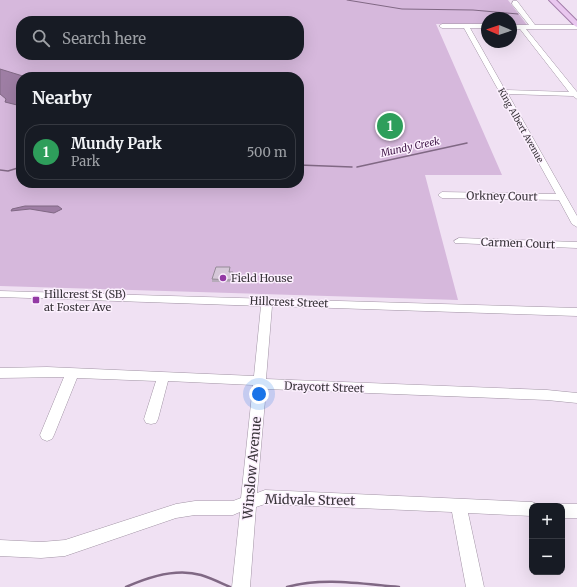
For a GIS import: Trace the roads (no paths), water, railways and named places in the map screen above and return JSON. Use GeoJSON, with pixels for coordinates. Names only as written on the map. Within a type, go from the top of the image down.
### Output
{"type":"FeatureCollection","features":[{"type":"Feature","properties":{"kind":"main road"},"geometry":{"type":"LineString","coordinates":[[552,0],[577,26]]}},
{"type":"Feature","properties":{"kind":"street"},"geometry":{"type":"LineString","coordinates":[[515,2],[533,27]]}},
{"type":"Feature","properties":{"kind":"street"},"geometry":{"type":"LineString","coordinates":[[442,26],[481,26]]}},
{"type":"Feature","properties":{"kind":"street","name":"King Albert Avenue"},"geometry":{"type":"LineString","coordinates":[[466,26],[577,224]]}},
{"type":"Feature","properties":{"kind":"street"},"geometry":{"type":"LineString","coordinates":[[517,27],[577,26]]}},
{"type":"Feature","properties":{"kind":"street"},"geometry":{"type":"LineString","coordinates":[[522,27],[576,95]]}},
{"type":"Feature","properties":{"kind":"street"},"geometry":{"type":"LineString","coordinates":[[503,92],[576,95]]}},
{"type":"Feature","properties":{"kind":"street","name":"Orkney Court"},"geometry":{"type":"LineString","coordinates":[[442,195],[562,198]]}},
{"type":"Feature","properties":{"kind":"street","name":"Carmen Court"},"geometry":{"type":"LineString","coordinates":[[459,241],[577,244]]}},
{"type":"Feature","properties":{"kind":"street","name":"Hillcrest Street"},"geometry":{"type":"LineString","coordinates":[[0,294],[577,312]]}},
{"type":"Feature","properties":{"kind":"street","name":"Winslow Avenue"},"geometry":{"type":"LineString","coordinates":[[241,587],[250,503],[267,302]]}},
{"type":"Feature","properties":{"kind":"street","name":"Draycott Street"},"geometry":{"type":"LineString","coordinates":[[0,373],[250,380],[270,385],[577,398]]}},
{"type":"Feature","properties":{"kind":"street"},"geometry":{"type":"LineString","coordinates":[[47,435],[72,374]]}},
{"type":"Feature","properties":{"kind":"street"},"geometry":{"type":"LineString","coordinates":[[151,419],[163,378]]}},
{"type":"Feature","properties":{"kind":"street","name":"Midvale Street"},"geometry":{"type":"LineString","coordinates":[[0,548],[41,550],[65,548],[176,511],[195,508],[233,508],[265,497],[529,509]]}},
{"type":"Feature","properties":{"kind":"street"},"geometry":{"type":"LineString","coordinates":[[459,506],[474,587]]}},
{"type":"Feature","properties":{"kind":"street"},"geometry":{"type":"LineString","coordinates":[[565,511],[577,511]]}},
{"type":"Feature","properties":{"kind":"waterway"},"geometry":{"type":"LineString","coordinates":[[347,0],[402,9],[473,10],[518,14]]}},
{"type":"Feature","properties":{"kind":"waterway","name":"Mundy Creek"},"geometry":{"type":"LineString","coordinates":[[357,167],[467,143]]}},
{"type":"Feature","properties":{"kind":"waterway","name":"Mundy Creek"},"geometry":{"type":"LineString","coordinates":[[304,165],[352,167]]}},
{"type":"Feature","properties":{"kind":"waterway"},"geometry":{"type":"LineString","coordinates":[[0,170],[8,171],[16,169]]}},
{"type":"Feature","properties":{"kind":"waterway"},"geometry":{"type":"LineString","coordinates":[[126,587],[153,577],[173,573],[192,573],[201,575],[230,587]]}},
{"type":"Feature","properties":{"kind":"waterway"},"geometry":{"type":"LineString","coordinates":[[287,587],[314,582],[343,582],[399,587]]}},
{"type":"Feature","properties":{"kind":"place","name":"Mundy Park"},"geometry":{"type":"Point","coordinates":[390,126]}},
{"type":"Feature","properties":{"kind":"place","name":"Field House"},"geometry":{"type":"Point","coordinates":[223,278]}},
{"type":"Feature","properties":{"kind":"place","name":"Hillcrest St (SB) at Foster Ave"},"geometry":{"type":"Point","coordinates":[36,300]}}]}
